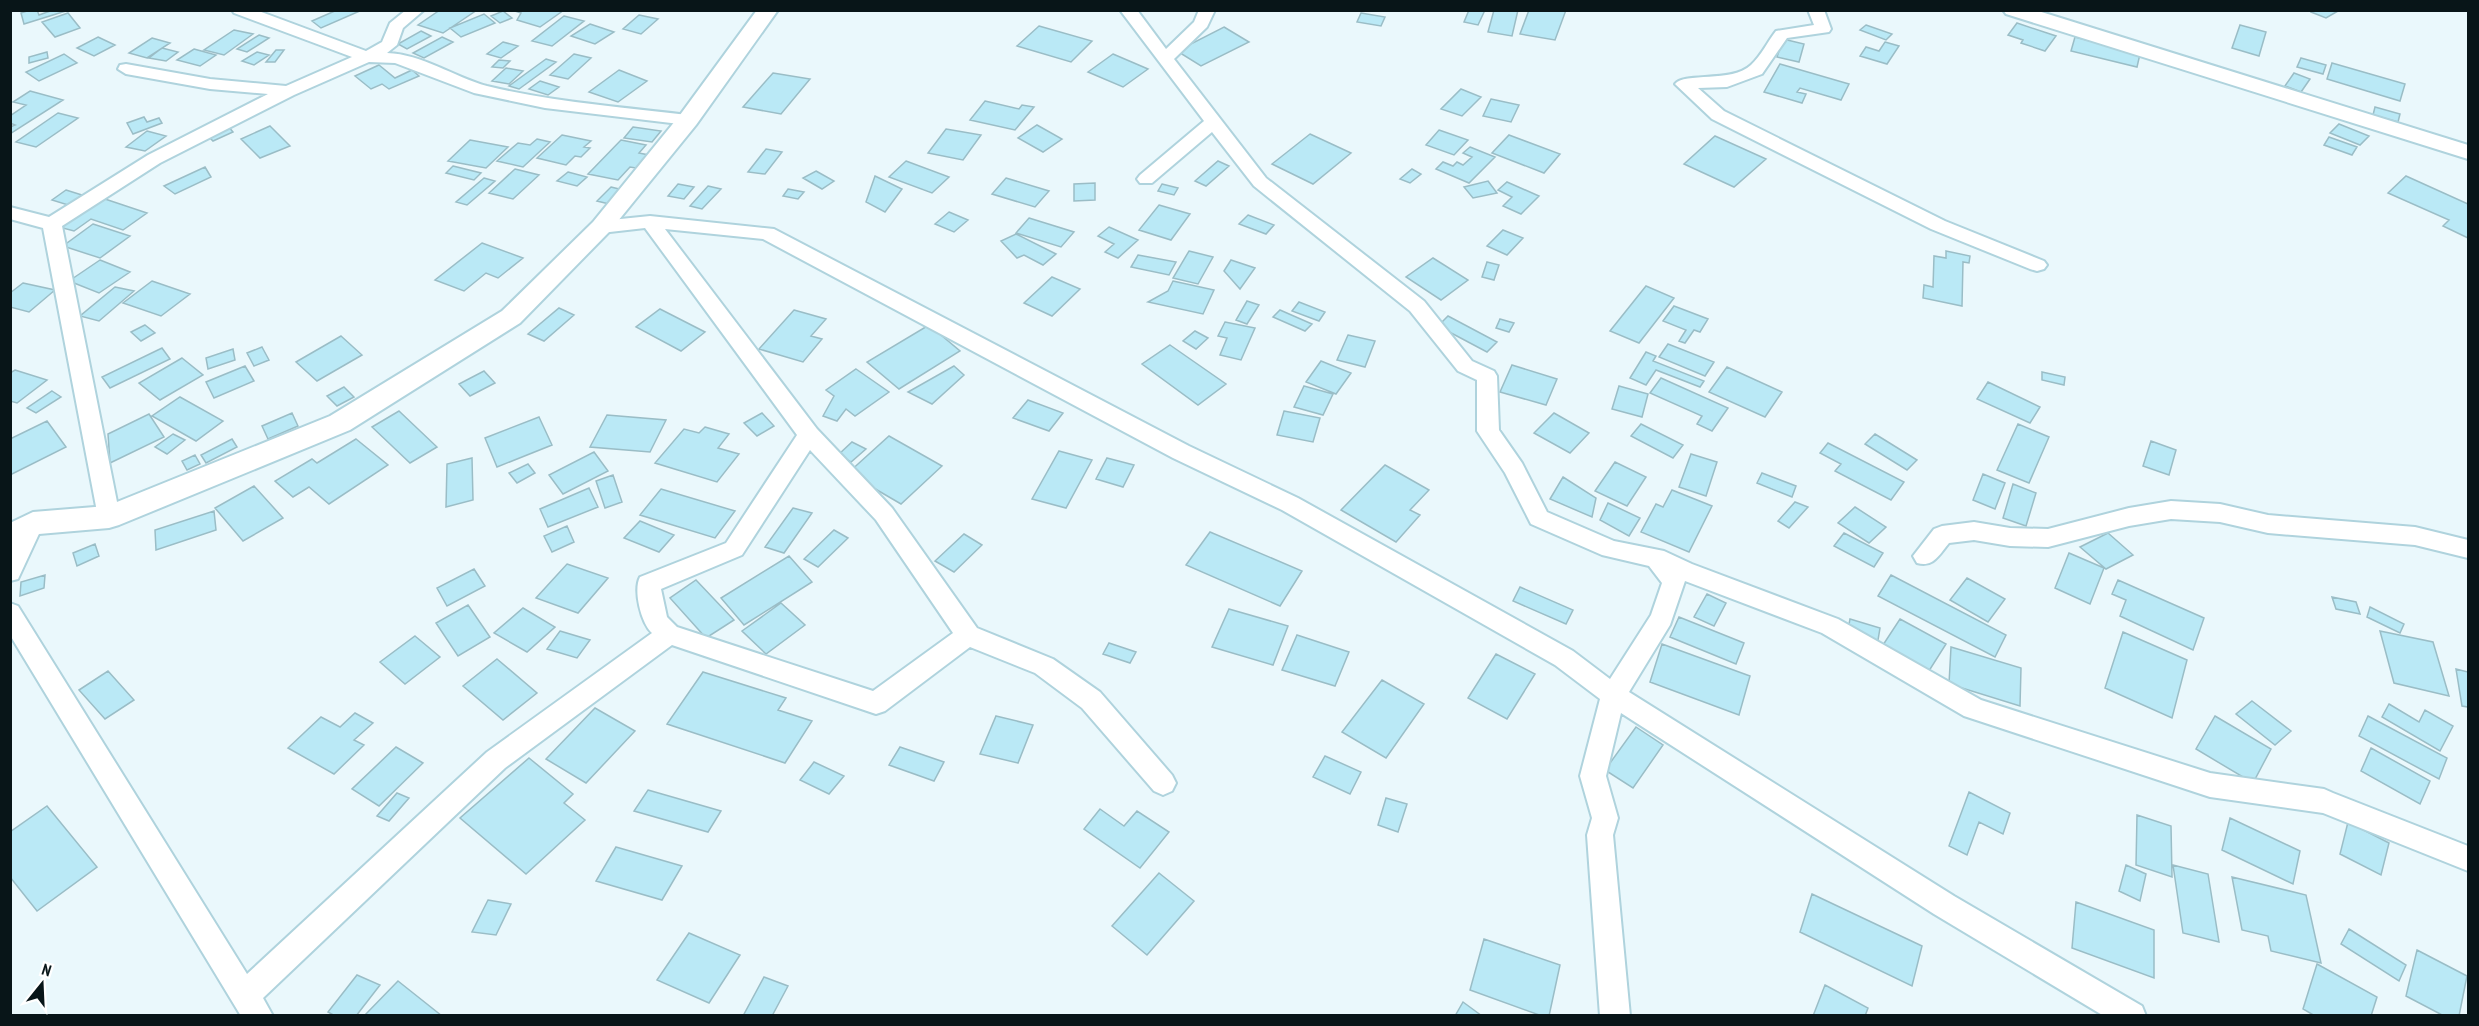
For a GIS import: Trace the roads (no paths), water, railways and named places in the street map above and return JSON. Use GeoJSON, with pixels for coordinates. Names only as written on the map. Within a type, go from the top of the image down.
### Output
{"type":"FeatureCollection","features":[{"type":"Feature","properties":{"kind":"street"},"geometry":{"type":"LineString","coordinates":[[240,10],[367,57],[397,58],[480,89],[545,103],[688,120]]}},
{"type":"Feature","properties":{"kind":"street"},"geometry":{"type":"LineString","coordinates":[[10,213],[52,224],[154,159],[288,91],[367,57],[389,45],[396,26],[416,10]]}},
{"type":"Feature","properties":{"kind":"street"},"geometry":{"type":"LineString","coordinates":[[10,537],[33,522],[109,517],[340,423],[511,317],[601,228],[688,120],[768,10]]}},
{"type":"Feature","properties":{"kind":"street"},"geometry":{"type":"LineString","coordinates":[[1128,10],[1260,182],[1417,306],[1465,366],[1487,376],[1488,431],[1514,469],[1539,518],[1610,549],[1656,558],[1684,571],[1830,626],[1973,708],[2210,785],[2324,801],[2469,859]]}},
{"type":"Feature","properties":{"kind":"street"},"geometry":{"type":"LineString","coordinates":[[1165,59],[1201,24],[1207,10]]}},
{"type":"Feature","properties":{"kind":"street"},"geometry":{"type":"LineString","coordinates":[[1816,10],[1823,29],[1782,34],[1756,70],[1727,82],[1683,84],[1718,115],[1938,225],[2037,265]]}},
{"type":"Feature","properties":{"kind":"street"},"geometry":{"type":"LineString","coordinates":[[2013,10],[2469,152]]}},
{"type":"Feature","properties":{"kind":"street"},"geometry":{"type":"LineString","coordinates":[[126,69],[210,84],[288,91]]}},
{"type":"Feature","properties":{"kind":"street"},"geometry":{"type":"LineString","coordinates":[[1146,179],[1213,122]]}},
{"type":"Feature","properties":{"kind":"street"},"geometry":{"type":"LineString","coordinates":[[601,228],[650,222],[767,233],[1181,452],[1301,510],[1564,658],[1613,695],[1944,905],[2132,1016]]}},
{"type":"Feature","properties":{"kind":"street"},"geometry":{"type":"LineString","coordinates":[[650,222],[810,435],[884,514],[968,635],[1044,666],[1091,700],[1163,783]]}},
{"type":"Feature","properties":{"kind":"street"},"geometry":{"type":"LineString","coordinates":[[52,224],[109,517]]}},
{"type":"Feature","properties":{"kind":"street"},"geometry":{"type":"LineString","coordinates":[[810,435],[734,549],[648,584],[656,622],[669,634],[876,703],[968,635]]}},
{"type":"Feature","properties":{"kind":"street"},"geometry":{"type":"LineString","coordinates":[[1925,556],[1942,535],[1974,531],[2010,537],[2048,538],[2129,517],[2171,510],[2220,513],[2268,524],[2415,536],[2469,549]]}},
{"type":"Feature","properties":{"kind":"street"},"geometry":{"type":"LineString","coordinates":[[10,572],[33,522]]}},
{"type":"Feature","properties":{"kind":"street"},"geometry":{"type":"LineString","coordinates":[[1615,1016],[1600,835],[1605,818],[1593,776],[1613,695],[1662,618],[1674,582],[1656,558]]}},
{"type":"Feature","properties":{"kind":"street"},"geometry":{"type":"LineString","coordinates":[[10,613],[251,1006],[496,760],[669,634]]}}]}
